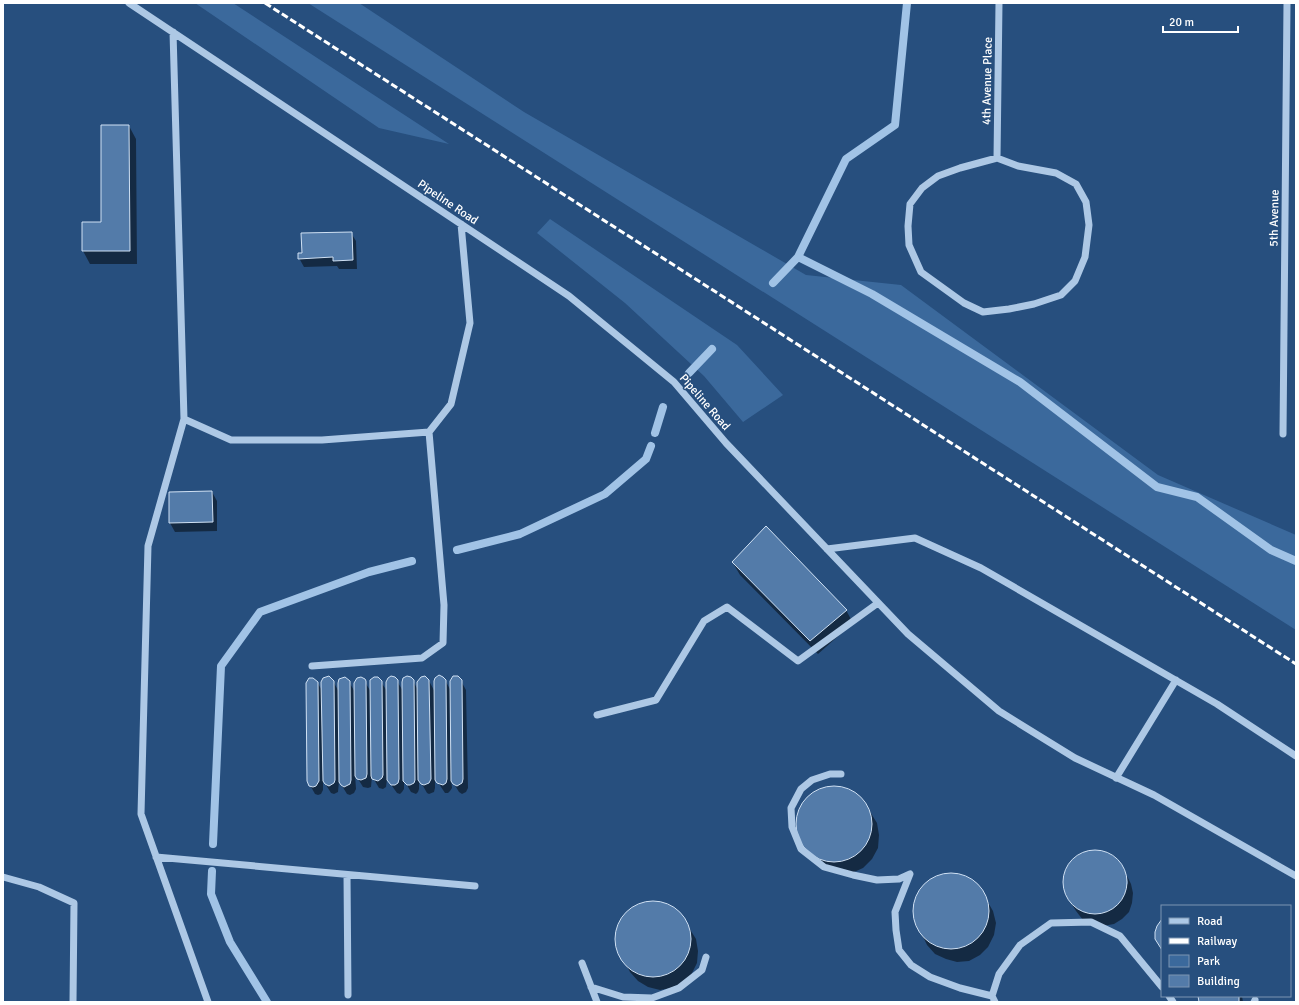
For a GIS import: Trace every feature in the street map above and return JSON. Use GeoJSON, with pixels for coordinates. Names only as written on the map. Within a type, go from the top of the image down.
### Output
{"type":"FeatureCollection","features":[{"type":"Feature","properties":{"kind":"street","name":"Pipeline Road"},"geometry":{"type":"LineString","coordinates":[[129,3],[569,296],[674,382],[732,448],[908,634],[999,711],[1074,758],[1154,795],[1296,876]]}},
{"type":"Feature","properties":{"kind":"street","name":"4th Avenue Place"},"geometry":{"type":"LineString","coordinates":[[997,158],[999,3]]}},
{"type":"Feature","properties":{"kind":"street","name":"5th Avenue"},"geometry":{"type":"LineString","coordinates":[[1282,434],[1287,3]]}},
{"type":"Feature","properties":{"kind":"street"},"geometry":{"type":"LineString","coordinates":[[173,32],[184,420],[148,546],[141,814],[208,1002]]}},
{"type":"Feature","properties":{"kind":"street"},"geometry":{"type":"LineString","coordinates":[[997,158],[1018,166],[1056,173],[1076,184],[1086,202],[1089,225],[1085,257],[1075,281],[1061,295],[1028,305],[983,312],[964,303],[921,272],[909,245],[908,226],[910,204],[922,188],[938,176],[960,168],[997,158]]}},
{"type":"Feature","properties":{"kind":"street"},"geometry":{"type":"LineString","coordinates":[[312,666],[422,658],[443,643],[444,605],[429,432],[451,404],[470,323],[461,224]]}},
{"type":"Feature","properties":{"kind":"street"},"geometry":{"type":"LineString","coordinates":[[184,420],[231,440],[322,440],[429,432]]}},
{"type":"Feature","properties":{"kind":"street"},"geometry":{"type":"LineString","coordinates":[[827,549],[916,538],[981,568],[1217,704],[1296,756]]}},
{"type":"Feature","properties":{"kind":"street"},"geometry":{"type":"LineString","coordinates":[[597,715],[656,700],[704,621],[727,607],[798,661],[878,603]]}},
{"type":"Feature","properties":{"kind":"street"},"geometry":{"type":"LineString","coordinates":[[1116,778],[1176,680]]}},
{"type":"Feature","properties":{"kind":"street"},"geometry":{"type":"LineString","coordinates":[[841,774],[830,774],[812,780],[800,790],[792,808],[792,827],[801,850],[824,867],[877,880],[899,879],[910,874],[895,912],[899,950],[911,966],[930,977],[994,999],[999,974],[1020,945],[1051,924],[1090,922],[1120,936],[1161,986]]}},
{"type":"Feature","properties":{"kind":"street"},"geometry":{"type":"LineString","coordinates":[[156,857],[475,886]]}},
{"type":"Feature","properties":{"kind":"street"},"geometry":{"type":"LineString","coordinates":[[347,875],[348,995]]}},
{"type":"Feature","properties":{"kind":"street"},"geometry":{"type":"LineString","coordinates":[[3,877],[39,887],[74,903],[74,1002]]}},
{"type":"Feature","properties":{"kind":"street"},"geometry":{"type":"LineString","coordinates":[[591,987],[623,997],[652,998],[679,988],[702,970],[706,957]]}},
{"type":"Feature","properties":{"kind":"street"},"geometry":{"type":"LineString","coordinates":[[582,963],[597,1002]]}},
{"type":"Feature","properties":{"kind":"green space"},"geometry":{"type":"Polygon","coordinates":[[[195,3],[233,3],[449,144],[379,128],[195,3]]]}},
{"type":"Feature","properties":{"kind":"green space"},"geometry":{"type":"Polygon","coordinates":[[[308,3],[359,3],[524,112],[806,275],[901,285],[1158,475],[1296,535],[1296,630],[308,3]]]}},
{"type":"Feature","properties":{"kind":"green space"},"geometry":{"type":"Polygon","coordinates":[[[550,219],[737,345],[783,395],[743,422],[704,376],[625,303],[537,233],[550,219]]]}},
{"type":"Feature","properties":{"kind":"building"},"geometry":{"type":"Polygon","coordinates":[[[101,125],[129,125],[130,251],[82,251],[82,222],[101,222],[101,125]]]}},
{"type":"Feature","properties":{"kind":"building"},"geometry":{"type":"Polygon","coordinates":[[[352,232],[353,260],[333,261],[333,257],[298,259],[298,253],[302,253],[301,233],[352,232]]]}},
{"type":"Feature","properties":{"kind":"building"},"geometry":{"type":"Polygon","coordinates":[[[212,491],[213,522],[169,523],[169,492],[212,491]]]}},
{"type":"Feature","properties":{"kind":"building"},"geometry":{"type":"Polygon","coordinates":[[[766,526],[847,610],[810,641],[732,562],[766,526]]]}},
{"type":"Feature","properties":{"kind":"building"},"geometry":{"type":"Polygon","coordinates":[[[439,675],[446,680],[447,779],[446,783],[443,785],[437,783],[435,780],[434,681],[439,675]]]}},
{"type":"Feature","properties":{"kind":"building"},"geometry":{"type":"Polygon","coordinates":[[[329,676],[334,681],[335,780],[334,783],[329,786],[323,781],[321,682],[323,678],[329,676]]]}},
{"type":"Feature","properties":{"kind":"building"},"geometry":{"type":"Polygon","coordinates":[[[391,676],[398,680],[399,779],[398,783],[395,785],[391,785],[387,780],[386,682],[391,676]]]}},
{"type":"Feature","properties":{"kind":"building"},"geometry":{"type":"Polygon","coordinates":[[[407,676],[414,680],[415,780],[414,783],[410,785],[407,785],[403,781],[402,682],[403,678],[407,676]]]}},
{"type":"Feature","properties":{"kind":"building"},"geometry":{"type":"Polygon","coordinates":[[[425,676],[429,680],[431,779],[429,783],[424,785],[418,780],[417,682],[421,677],[425,676]]]}},
{"type":"Feature","properties":{"kind":"building"},"geometry":{"type":"Polygon","coordinates":[[[453,676],[458,676],[462,680],[463,779],[462,783],[457,786],[451,781],[450,681],[453,676]]]}},
{"type":"Feature","properties":{"kind":"building"},"geometry":{"type":"Polygon","coordinates":[[[345,677],[350,681],[351,780],[350,784],[344,787],[339,782],[338,683],[339,679],[345,677]]]}},
{"type":"Feature","properties":{"kind":"building"},"geometry":{"type":"Polygon","coordinates":[[[361,677],[366,681],[367,774],[366,778],[361,780],[357,779],[355,776],[354,683],[357,678],[361,677]]]}},
{"type":"Feature","properties":{"kind":"building"},"geometry":{"type":"Polygon","coordinates":[[[374,677],[378,677],[382,681],[383,775],[378,781],[372,779],[371,776],[370,680],[374,677]]]}},
{"type":"Feature","properties":{"kind":"building"},"geometry":{"type":"Polygon","coordinates":[[[309,678],[313,678],[318,682],[319,781],[316,786],[313,787],[309,786],[307,781],[306,683],[309,678]]]}},
{"type":"Feature","properties":{"kind":"building"},"geometry":{"type":"Polygon","coordinates":[[[834,786],[848,789],[861,797],[869,810],[872,824],[869,838],[861,851],[848,859],[834,862],[820,859],[807,851],[799,838],[796,824],[799,810],[807,797],[820,789],[834,786]]]}},
{"type":"Feature","properties":{"kind":"building"},"geometry":{"type":"Polygon","coordinates":[[[1095,850],[1113,856],[1121,864],[1127,882],[1121,900],[1113,908],[1095,914],[1077,908],[1069,900],[1063,882],[1069,864],[1077,856],[1095,850]]]}},
{"type":"Feature","properties":{"kind":"building"},"geometry":{"type":"Polygon","coordinates":[[[951,873],[965,876],[978,884],[986,897],[989,911],[986,925],[978,938],[965,946],[951,949],[937,946],[924,938],[916,925],[913,911],[916,897],[924,884],[937,876],[951,873]]]}},
{"type":"Feature","properties":{"kind":"building"},"geometry":{"type":"Polygon","coordinates":[[[653,901],[667,904],[680,912],[688,925],[691,939],[688,953],[680,966],[667,974],[653,977],[639,974],[626,966],[618,953],[615,939],[618,925],[626,912],[639,904],[653,901]]]}},
{"type":"Feature","properties":{"kind":"building"},"geometry":{"type":"Polygon","coordinates":[[[1161,920],[1161,948],[1155,939],[1157,926],[1161,920]]]}},
{"type":"Feature","properties":{"kind":"building"},"geometry":{"type":"Polygon","coordinates":[[[1198,997],[1239,997],[1239,1002],[1199,1002],[1198,997]]]}},
{"type":"Feature","properties":{"kind":"waterway"},"geometry":{"type":"LineString","coordinates":[[773,283],[798,257],[846,159],[895,125],[907,3]]}},
{"type":"Feature","properties":{"kind":"waterway"},"geometry":{"type":"LineString","coordinates":[[798,257],[872,294],[1020,382],[1157,487],[1197,497],[1271,550],[1296,561]]}},
{"type":"Feature","properties":{"kind":"waterway"},"geometry":{"type":"LineString","coordinates":[[689,373],[712,349]]}},
{"type":"Feature","properties":{"kind":"waterway"},"geometry":{"type":"LineString","coordinates":[[655,433],[663,407]]}},
{"type":"Feature","properties":{"kind":"waterway"},"geometry":{"type":"LineString","coordinates":[[457,550],[520,534],[605,494],[646,459],[651,446]]}},
{"type":"Feature","properties":{"kind":"waterway"},"geometry":{"type":"LineString","coordinates":[[213,844],[221,666],[260,612],[369,572],[412,561]]}},
{"type":"Feature","properties":{"kind":"waterway"},"geometry":{"type":"LineString","coordinates":[[212,871],[211,894],[230,942],[267,1002]]}},
{"type":"Feature","properties":{"kind":"railway"},"geometry":{"type":"LineString","coordinates":[[265,3],[1296,664]]}}]}
